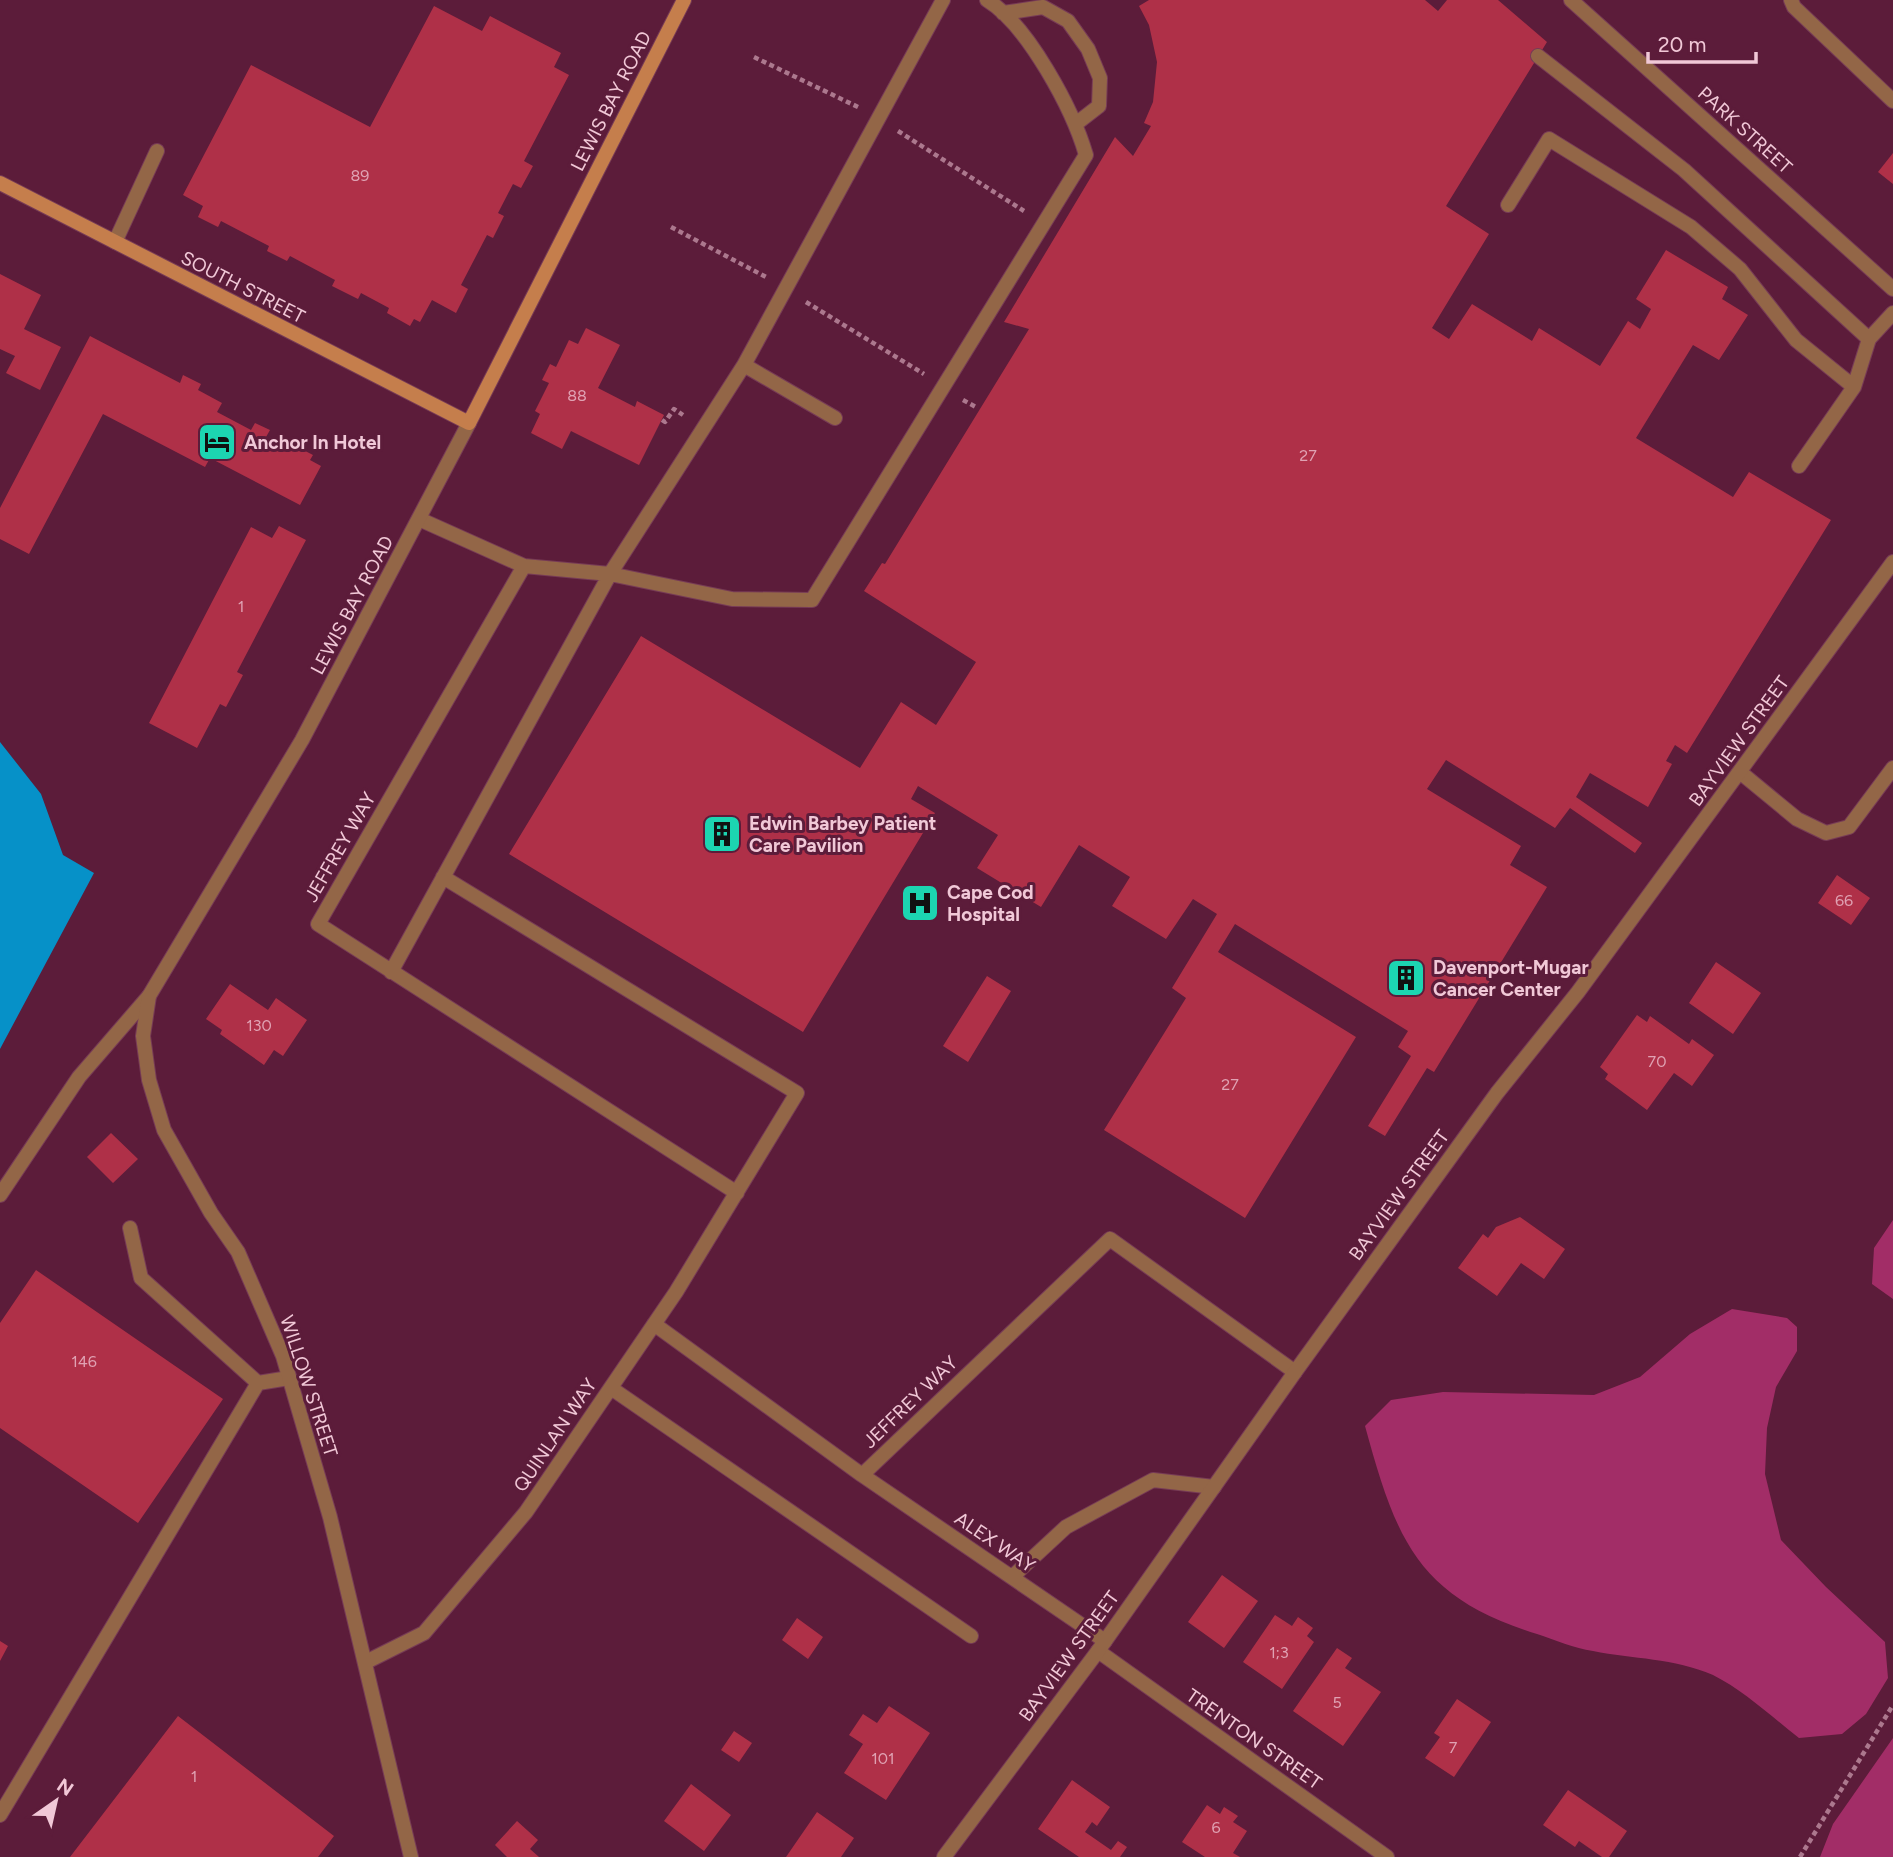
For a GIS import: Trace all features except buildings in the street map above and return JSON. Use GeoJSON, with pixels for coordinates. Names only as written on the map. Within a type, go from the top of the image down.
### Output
{"type":"FeatureCollection","features":[{"type":"Feature","properties":{"kind":"main road","name":"LEWIS BAY ROAD"},"geometry":{"type":"LineString","coordinates":[[469,423],[684,0]]}},
{"type":"Feature","properties":{"kind":"main road","name":"SOUTH STREET"},"geometry":{"type":"LineString","coordinates":[[0,183],[469,423]]}},
{"type":"Feature","properties":{"kind":"street"},"geometry":{"type":"LineString","coordinates":[[391,972],[610,574],[744,365],[943,0]]}},
{"type":"Feature","properties":{"kind":"street"},"geometry":{"type":"LineString","coordinates":[[419,519],[524,566],[610,574],[732,599],[812,600],[1086,155],[1077,123],[1019,29],[987,0]]}},
{"type":"Feature","properties":{"kind":"street","name":"PARK STREET"},"geometry":{"type":"LineString","coordinates":[[1571,0],[1893,289]]}},
{"type":"Feature","properties":{"kind":"street"},"geometry":{"type":"LineString","coordinates":[[1791,0],[1794,7],[1893,100]]}},
{"type":"Feature","properties":{"kind":"street"},"geometry":{"type":"LineString","coordinates":[[1003,13],[1043,7],[1068,21],[1088,49],[1100,78],[1099,106],[1077,123]]}},
{"type":"Feature","properties":{"kind":"street"},"geometry":{"type":"LineString","coordinates":[[1538,56],[1684,170],[1869,339]]}},
{"type":"Feature","properties":{"kind":"street"},"geometry":{"type":"LineString","coordinates":[[1508,205],[1549,139],[1691,227],[1740,269],[1796,340],[1854,387]]}},
{"type":"Feature","properties":{"kind":"street"},"geometry":{"type":"LineString","coordinates":[[115,242],[157,151]]}},
{"type":"Feature","properties":{"kind":"street"},"geometry":{"type":"LineString","coordinates":[[1799,466],[1854,387],[1869,339],[1893,313]]}},
{"type":"Feature","properties":{"kind":"street"},"geometry":{"type":"LineString","coordinates":[[744,365],[835,418]]}},
{"type":"Feature","properties":{"kind":"street","name":"LEWIS BAY ROAD"},"geometry":{"type":"LineString","coordinates":[[0,1195],[79,1077],[149,996],[302,740],[469,423]]}},
{"type":"Feature","properties":{"kind":"street","name":"BAYVIEW STREET"},"geometry":{"type":"LineString","coordinates":[[944,1857],[1102,1646],[1295,1372],[1497,1093],[1578,992],[1893,562]]}},
{"type":"Feature","properties":{"kind":"street","name":"JEFFREY WAY"},"geometry":{"type":"LineString","coordinates":[[524,566],[318,924],[737,1193]]}},
{"type":"Feature","properties":{"kind":"street"},"geometry":{"type":"LineString","coordinates":[[1740,772],[1797,819],[1825,833],[1849,828],[1893,768]]}},
{"type":"Feature","properties":{"kind":"street","name":"QUINLAN WAY"},"geometry":{"type":"LineString","coordinates":[[366,1662],[424,1633],[526,1512],[654,1324],[797,1093],[443,877]]}},
{"type":"Feature","properties":{"kind":"street","name":"WILLOW STREET"},"geometry":{"type":"LineString","coordinates":[[149,996],[143,1036],[149,1080],[164,1130],[211,1213],[238,1252],[262,1302],[289,1378],[330,1517],[350,1611],[366,1662],[411,1857]]}},
{"type":"Feature","properties":{"kind":"street"},"geometry":{"type":"LineString","coordinates":[[130,1227],[141,1278],[258,1383]]}},
{"type":"Feature","properties":{"kind":"street","name":"JEFFREY WAY"},"geometry":{"type":"LineString","coordinates":[[654,1324],[862,1475],[1110,1239],[1295,1372]]}},
{"type":"Feature","properties":{"kind":"street"},"geometry":{"type":"LineString","coordinates":[[0,1815],[258,1383],[289,1378]]}},
{"type":"Feature","properties":{"kind":"street"},"geometry":{"type":"LineString","coordinates":[[611,1388],[971,1636]]}},
{"type":"Feature","properties":{"kind":"street","name":"ALEX WAY"},"geometry":{"type":"LineString","coordinates":[[862,1475],[1012,1577],[1102,1646]]}},
{"type":"Feature","properties":{"kind":"street"},"geometry":{"type":"LineString","coordinates":[[1012,1577],[1066,1527],[1153,1480],[1214,1487]]}},
{"type":"Feature","properties":{"kind":"street","name":"TRENTON STREET"},"geometry":{"type":"LineString","coordinates":[[1102,1646],[1387,1857]]}},
{"type":"Feature","properties":{"kind":"path"},"geometry":{"type":"LineString","coordinates":[[671,227],[785,289],[975,407]]}},
{"type":"Feature","properties":{"kind":"path"},"geometry":{"type":"LineString","coordinates":[[662,420],[665,422],[674,409],[686,417]]}},
{"type":"Feature","properties":{"kind":"path"},"geometry":{"type":"LineString","coordinates":[[1800,1857],[1893,1705]]}},
{"type":"Feature","properties":{"kind":"shaded area"},"geometry":{"type":"Polygon","coordinates":[[[1893,1220],[1893,1299],[1872,1284],[1874,1248],[1893,1220]]]}},
{"type":"Feature","properties":{"kind":"shaded area"},"geometry":{"type":"Polygon","coordinates":[[[1732,1309],[1787,1318],[1797,1327],[1797,1351],[1776,1387],[1767,1428],[1765,1474],[1781,1540],[1885,1642],[1888,1678],[1866,1714],[1842,1734],[1799,1738],[1746,1696],[1713,1675],[1683,1665],[1572,1646],[1496,1619],[1464,1602],[1438,1582],[1418,1559],[1401,1532],[1376,1466],[1365,1426],[1391,1400],[1443,1392],[1594,1395],[1640,1377],[1690,1334],[1732,1309]]]}},
{"type":"Feature","properties":{"kind":"shaded area"},"geometry":{"type":"Polygon","coordinates":[[[1893,1738],[1893,1857],[1820,1857],[1833,1824],[1893,1738]]]}},
{"type":"Feature","properties":{"kind":"water"},"geometry":{"type":"Polygon","coordinates":[[[0,742],[41,794],[63,855],[94,873],[0,1049],[0,742]]]}},
{"type":"Feature","properties":{"kind":"place","name":"Anchor In Hotel"},"geometry":{"type":"Point","coordinates":[217,442]}},
{"type":"Feature","properties":{"kind":"place","name":"Edwin Barbey Patient Care Pavilion"},"geometry":{"type":"Point","coordinates":[722,834]}},
{"type":"Feature","properties":{"kind":"place","name":"Cape Cod Hospital"},"geometry":{"type":"Point","coordinates":[920,903]}},
{"type":"Feature","properties":{"kind":"place","name":"Davenport-Mugar Cancer Center"},"geometry":{"type":"Point","coordinates":[1406,978]}}]}
